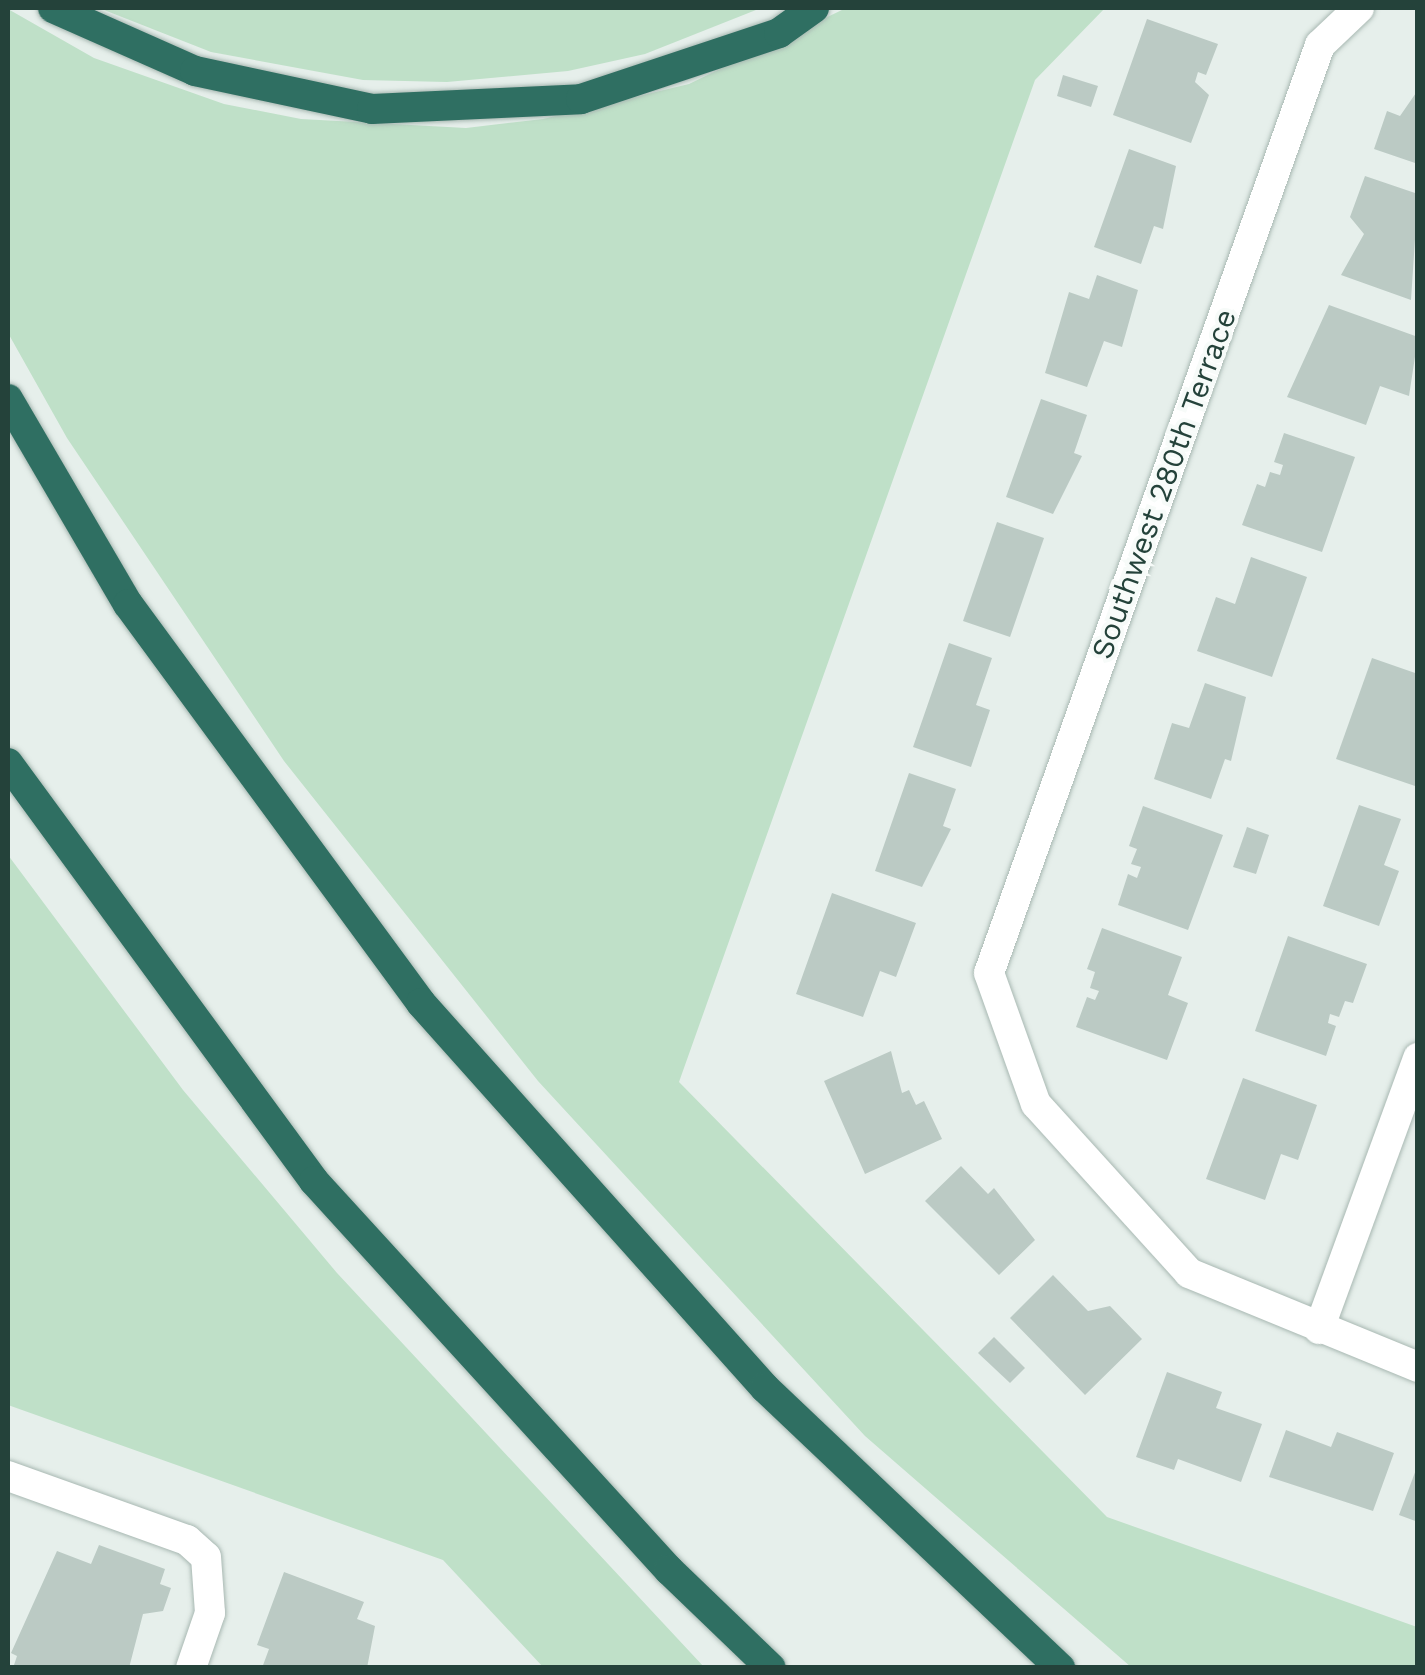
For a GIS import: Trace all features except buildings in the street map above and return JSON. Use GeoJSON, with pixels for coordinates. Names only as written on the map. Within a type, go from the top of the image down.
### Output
{"type":"FeatureCollection","features":[{"type":"Feature","properties":{"kind":"highway"},"geometry":{"type":"LineString","coordinates":[[53,8],[196,71],[372,108],[581,99],[779,34],[814,8]]}},
{"type":"Feature","properties":{"kind":"highway"},"geometry":{"type":"LineString","coordinates":[[8,398],[128,604],[422,1003],[765,1388],[1060,1668]]}},
{"type":"Feature","properties":{"kind":"highway"},"geometry":{"type":"LineString","coordinates":[[8,763],[314,1182],[669,1570],[771,1668]]}},
{"type":"Feature","properties":{"kind":"street","name":"Southwest 280th Terrace"},"geometry":{"type":"LineString","coordinates":[[1319,1329],[1189,1273],[1036,1104],[989,973],[1320,45],[1359,8]]}},
{"type":"Feature","properties":{"kind":"street"},"geometry":{"type":"LineString","coordinates":[[1418,1058],[1319,1329],[1418,1367]]}},
{"type":"Feature","properties":{"kind":"street"},"geometry":{"type":"LineString","coordinates":[[8,1476],[187,1540],[206,1557],[210,1613],[191,1668]]}},
{"type":"Feature","properties":{"kind":"green space"},"geometry":{"type":"Polygon","coordinates":[[[99,8],[761,8],[645,54],[568,71],[447,82],[363,80],[211,52],[99,8]]]}},
{"type":"Feature","properties":{"kind":"green space"},"geometry":{"type":"Polygon","coordinates":[[[846,8],[1105,8],[1035,80],[679,1082],[1107,1517],[1417,1627],[1417,1667],[1131,1667],[865,1436],[538,1081],[284,761],[67,438],[8,333],[8,9],[94,58],[224,104],[301,119],[466,128],[543,119],[689,84],[846,8]]]}},
{"type":"Feature","properties":{"kind":"green space"},"geometry":{"type":"Polygon","coordinates":[[[8,855],[183,1090],[337,1273],[704,1667],[543,1667],[443,1560],[8,1405],[8,855]]]}}]}
